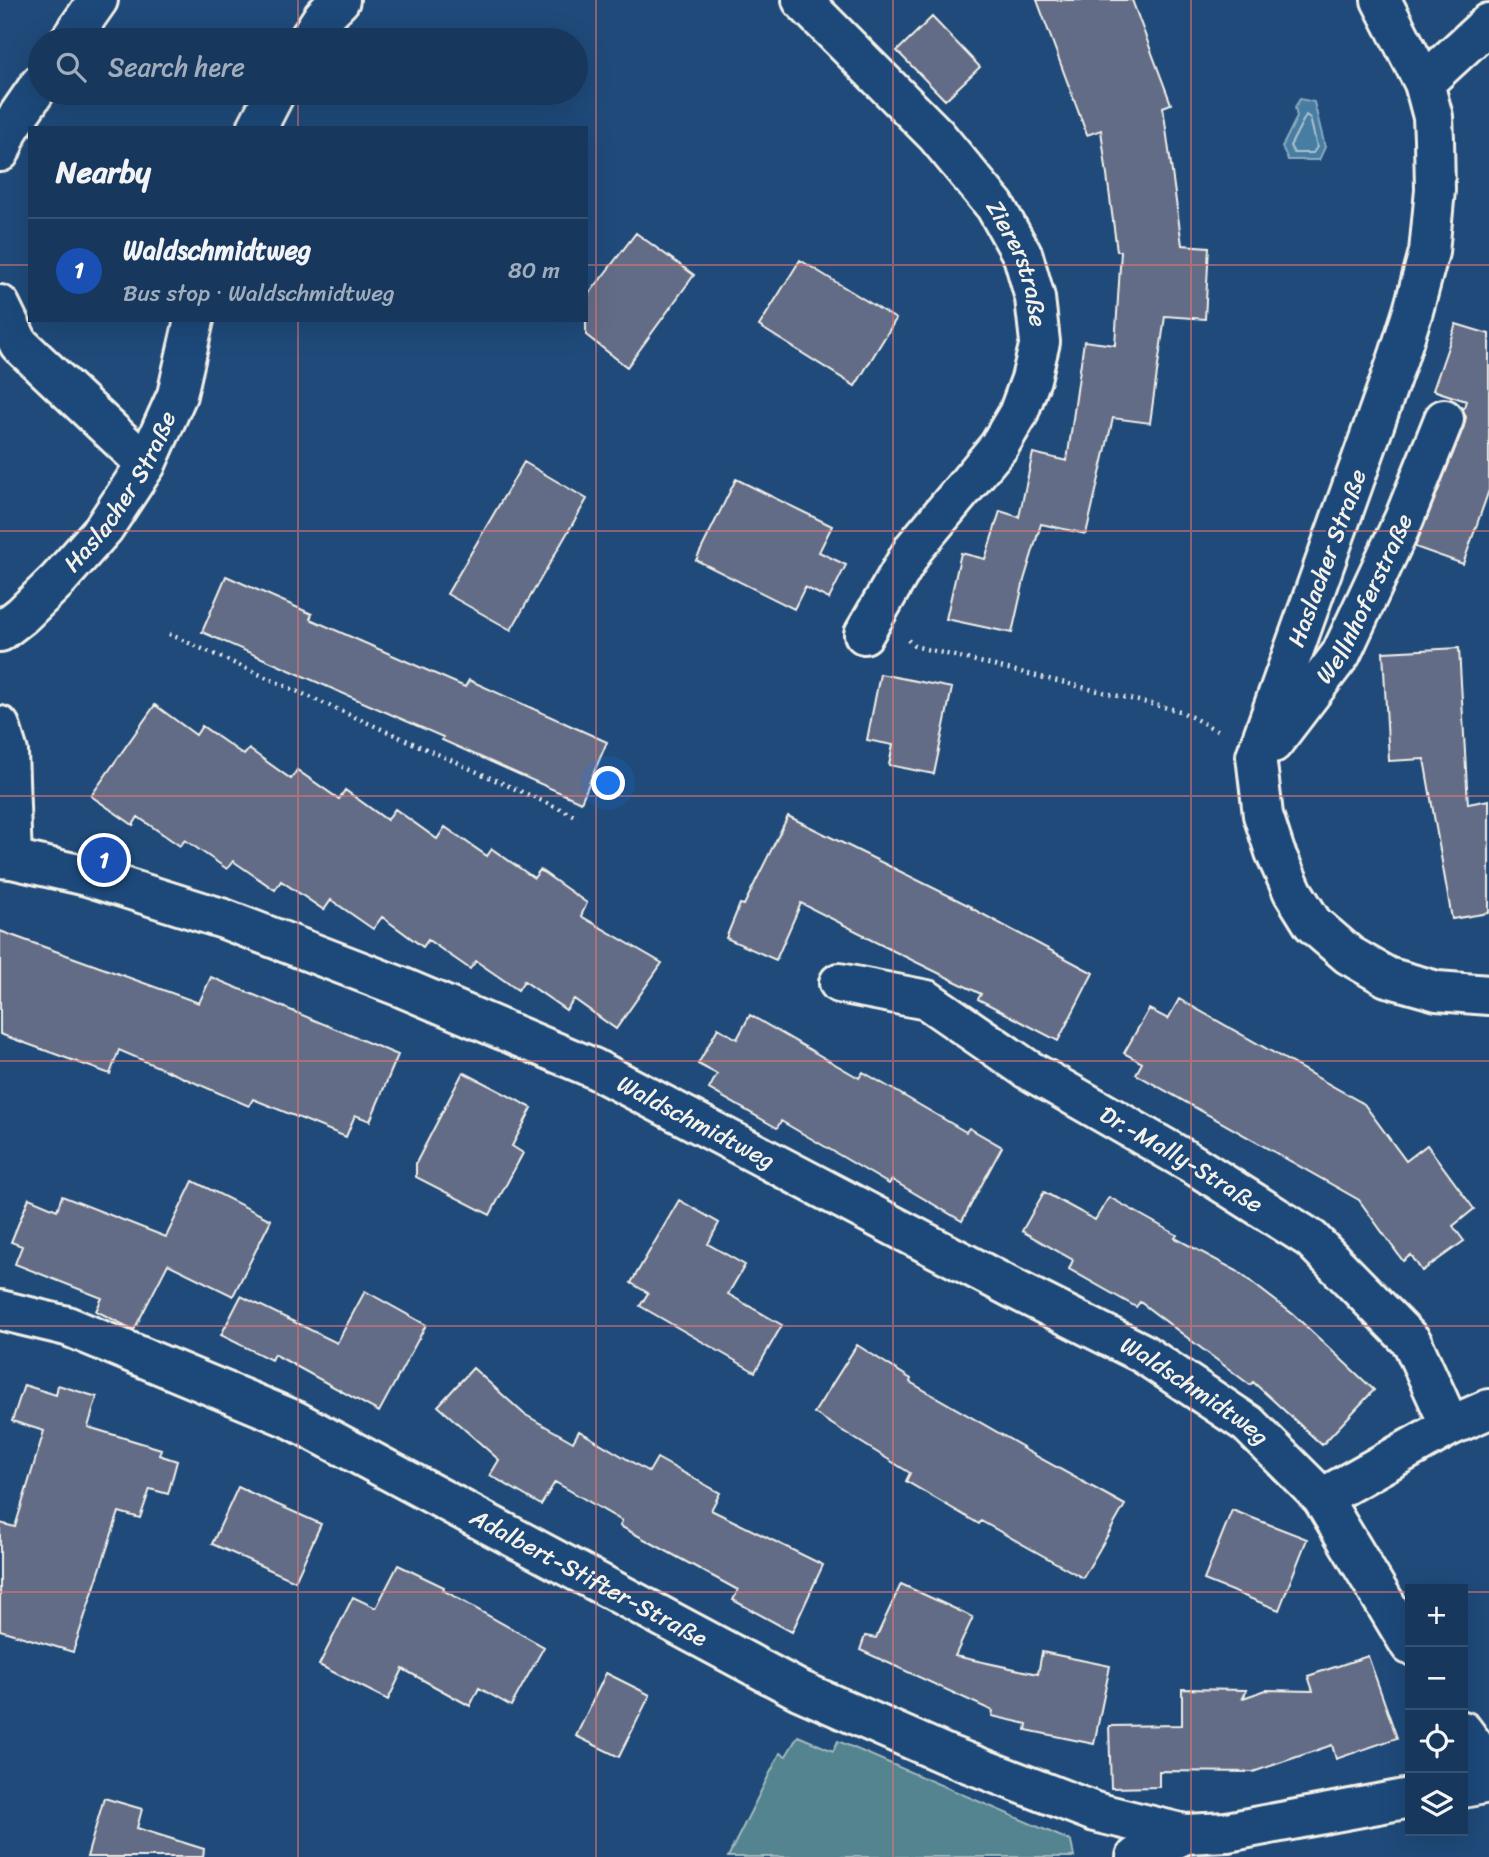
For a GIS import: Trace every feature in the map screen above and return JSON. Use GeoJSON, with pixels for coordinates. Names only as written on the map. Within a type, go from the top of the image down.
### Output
{"type":"FeatureCollection","features":[{"type":"Feature","properties":{"kind":"street"},"geometry":{"type":"LineString","coordinates":[[79,28],[99,0]]}},
{"type":"Feature","properties":{"kind":"street"},"geometry":{"type":"LineString","coordinates":[[316,28],[340,0]]}},
{"type":"Feature","properties":{"kind":"street","name":"Ziererstraße"},"geometry":{"type":"LineString","coordinates":[[802,0],[936,135],[995,206],[1023,256],[1035,298],[1041,342],[1018,414],[999,446],[914,548],[864,634]]}},
{"type":"Feature","properties":{"kind":"street","name":"Haslacher Straße"},"geometry":{"type":"LineString","coordinates":[[1381,0],[1424,83],[1433,117],[1435,190],[1429,252],[1398,358],[1256,756],[1263,815],[1275,852],[1293,892],[1313,924],[1349,955],[1387,977],[1437,991],[1489,995]]}},
{"type":"Feature","properties":{"kind":"street"},"geometry":{"type":"LineString","coordinates":[[1424,83],[1489,23]]}},
{"type":"Feature","properties":{"kind":"street"},"geometry":{"type":"LineString","coordinates":[[0,152],[9,129],[28,101]]}},
{"type":"Feature","properties":{"kind":"street"},"geometry":{"type":"LineString","coordinates":[[258,126],[269,105]]}},
{"type":"Feature","properties":{"kind":"street"},"geometry":{"type":"LineString","coordinates":[[0,304],[19,344],[146,464]]}},
{"type":"Feature","properties":{"kind":"street","name":"Haslacher Straße"},"geometry":{"type":"LineString","coordinates":[[0,632],[58,581],[104,528],[146,464],[177,395],[194,322]]}},
{"type":"Feature","properties":{"kind":"street","name":"Wellnhoferstraße"},"geometry":{"type":"LineString","coordinates":[[1257,764],[1341,654],[1404,519],[1444,419]]}},
{"type":"Feature","properties":{"kind":"street","name":"Waldschmidtweg"},"geometry":{"type":"LineString","coordinates":[[0,726],[8,752],[6,858],[87,876],[224,919],[401,987],[593,1068],[1012,1288],[1142,1353],[1248,1424],[1322,1498],[1405,1637]]}},
{"type":"Feature","properties":{"kind":"street","name":"Dr.-Mally-Straße"},"geometry":{"type":"LineString","coordinates":[[839,983],[927,1000],[1027,1069],[1191,1163],[1311,1239],[1412,1342],[1450,1426]]}},
{"type":"Feature","properties":{"kind":"street","name":"Adalbert-Stifter-Straße"},"geometry":{"type":"LineString","coordinates":[[0,1310],[67,1326],[294,1420],[811,1695],[945,1754],[1095,1812],[1185,1834],[1227,1832],[1405,1799]]}},
{"type":"Feature","properties":{"kind":"street"},"geometry":{"type":"LineString","coordinates":[[1322,1498],[1450,1426],[1489,1409]]}},
{"type":"Feature","properties":{"kind":"street"},"geometry":{"type":"LineString","coordinates":[[1468,1738],[1489,1766]]}},
{"type":"Feature","properties":{"kind":"street"},"geometry":{"type":"LineString","coordinates":[[1468,1787],[1489,1783]]}},
{"type":"Feature","properties":{"kind":"street","name":"Adalbert-Stifter-Straße"},"geometry":{"type":"LineString","coordinates":[[1136,1857],[1185,1834]]}},
{"type":"Feature","properties":{"kind":"path"},"geometry":{"type":"LineString","coordinates":[[169,634],[578,817]]}},
{"type":"Feature","properties":{"kind":"path"},"geometry":{"type":"LineString","coordinates":[[914,646],[1180,711],[1212,726]]}},
{"type":"Feature","properties":{"kind":"green space"},"geometry":{"type":"Polygon","coordinates":[[[798,1736],[833,1751],[838,1741],[1071,1841],[1074,1857],[728,1857],[780,1753],[786,1756],[798,1736]]]}},
{"type":"Feature","properties":{"kind":"water"},"geometry":{"type":"Polygon","coordinates":[[[1300,99],[1314,102],[1325,147],[1319,160],[1288,160],[1282,147],[1297,117],[1295,107],[1300,99]]]}},
{"type":"Feature","properties":{"kind":"building"},"geometry":{"type":"Polygon","coordinates":[[[1037,0],[1132,0],[1171,104],[1163,107],[1182,245],[1209,247],[1205,319],[1165,316],[1150,423],[1113,418],[1086,534],[1041,524],[1012,633],[946,619],[961,553],[985,559],[1000,511],[1019,517],[1033,453],[1067,461],[1084,341],[1115,345],[1121,251],[1117,251],[1101,130],[1087,135],[1037,0]]]}},
{"type":"Feature","properties":{"kind":"building"},"geometry":{"type":"Polygon","coordinates":[[[932,17],[980,67],[945,100],[897,51],[932,17]]]}},
{"type":"Feature","properties":{"kind":"building"},"geometry":{"type":"Polygon","coordinates":[[[636,233],[694,275],[627,367],[586,335],[588,295],[636,233]]]}},
{"type":"Feature","properties":{"kind":"building"},"geometry":{"type":"Polygon","coordinates":[[[800,260],[896,319],[855,386],[759,326],[800,260]]]}},
{"type":"Feature","properties":{"kind":"building"},"geometry":{"type":"Polygon","coordinates":[[[1456,324],[1489,334],[1489,490],[1463,564],[1415,547],[1466,417],[1463,410],[1466,401],[1433,390],[1456,324]]]}},
{"type":"Feature","properties":{"kind":"building"},"geometry":{"type":"Polygon","coordinates":[[[524,462],[587,499],[511,630],[447,594],[524,462]]]}},
{"type":"Feature","properties":{"kind":"building"},"geometry":{"type":"Polygon","coordinates":[[[736,479],[832,526],[819,552],[846,565],[829,599],[805,587],[794,609],[696,560],[736,479]]]}},
{"type":"Feature","properties":{"kind":"building"},"geometry":{"type":"Polygon","coordinates":[[[226,576],[312,614],[310,619],[465,687],[469,680],[607,742],[581,802],[442,740],[443,737],[202,632],[226,576]]]}},
{"type":"Feature","properties":{"kind":"building"},"geometry":{"type":"Polygon","coordinates":[[[1459,648],[1468,804],[1489,800],[1489,913],[1452,919],[1424,759],[1389,761],[1383,652],[1459,648]]]}},
{"type":"Feature","properties":{"kind":"building"},"geometry":{"type":"Polygon","coordinates":[[[880,674],[952,688],[934,774],[889,765],[893,745],[867,740],[880,674]]]}},
{"type":"Feature","properties":{"kind":"building"},"geometry":{"type":"Polygon","coordinates":[[[155,705],[196,735],[202,726],[244,755],[249,749],[291,779],[297,770],[339,799],[345,790],[387,820],[395,809],[437,839],[445,827],[487,856],[492,849],[534,878],[540,870],[587,903],[581,916],[662,963],[616,1029],[574,999],[566,1010],[524,981],[518,990],[476,961],[470,969],[428,940],[423,947],[382,917],[373,929],[331,900],[324,910],[281,881],[275,890],[233,861],[227,869],[185,840],[180,846],[138,817],[133,825],[91,796],[155,705]]]}},
{"type":"Feature","properties":{"kind":"building"},"geometry":{"type":"Polygon","coordinates":[[[788,816],[972,907],[1093,973],[1058,1041],[978,999],[981,994],[801,903],[776,960],[726,938],[740,904],[744,905],[788,816]]]}},
{"type":"Feature","properties":{"kind":"building"},"geometry":{"type":"Polygon","coordinates":[[[0,931],[199,1003],[211,977],[398,1055],[370,1121],[355,1115],[346,1137],[253,1099],[249,1106],[119,1050],[110,1074],[0,1034],[0,931]]]}},
{"type":"Feature","properties":{"kind":"building"},"geometry":{"type":"Polygon","coordinates":[[[1179,999],[1364,1104],[1406,1161],[1427,1145],[1474,1209],[1453,1226],[1464,1241],[1422,1271],[1411,1255],[1403,1261],[1359,1200],[1136,1074],[1142,1063],[1124,1053],[1149,1009],[1168,1019],[1179,999]]]}},
{"type":"Feature","properties":{"kind":"building"},"geometry":{"type":"Polygon","coordinates":[[[750,1015],[859,1078],[863,1072],[966,1132],[969,1128],[1002,1147],[962,1221],[892,1180],[889,1184],[781,1121],[777,1128],[709,1089],[717,1074],[698,1064],[718,1028],[737,1039],[750,1015]]]}},
{"type":"Feature","properties":{"kind":"building"},"geometry":{"type":"Polygon","coordinates":[[[463,1072],[532,1108],[512,1146],[523,1153],[490,1215],[416,1177],[416,1163],[463,1072]]]}},
{"type":"Feature","properties":{"kind":"building"},"geometry":{"type":"Polygon","coordinates":[[[193,1181],[271,1220],[233,1296],[168,1264],[134,1330],[96,1311],[102,1298],[15,1264],[22,1246],[11,1242],[29,1198],[57,1210],[62,1196],[166,1237],[193,1181]]]}},
{"type":"Feature","properties":{"kind":"building"},"geometry":{"type":"Polygon","coordinates":[[[1044,1192],[1095,1220],[1109,1197],[1177,1235],[1175,1238],[1237,1271],[1294,1315],[1374,1390],[1322,1445],[1253,1382],[1250,1385],[1140,1302],[1136,1307],[1069,1269],[1073,1260],[1022,1231],[1044,1192]]]}},
{"type":"Feature","properties":{"kind":"building"},"geometry":{"type":"Polygon","coordinates":[[[679,1200],[719,1223],[708,1244],[745,1265],[728,1294],[782,1325],[755,1372],[640,1306],[648,1293],[631,1283],[679,1200]]]}},
{"type":"Feature","properties":{"kind":"building"},"geometry":{"type":"Polygon","coordinates":[[[365,1291],[426,1325],[379,1412],[274,1354],[271,1360],[221,1335],[241,1296],[337,1343],[365,1291]]]}},
{"type":"Feature","properties":{"kind":"building"},"geometry":{"type":"Polygon","coordinates":[[[857,1345],[911,1379],[910,1382],[1125,1505],[1083,1578],[981,1521],[979,1524],[906,1481],[910,1473],[814,1413],[857,1345]]]}},
{"type":"Feature","properties":{"kind":"building"},"geometry":{"type":"Polygon","coordinates":[[[473,1368],[524,1414],[573,1442],[579,1431],[649,1472],[657,1458],[720,1493],[711,1510],[823,1565],[792,1632],[733,1600],[738,1590],[620,1526],[622,1521],[555,1482],[541,1505],[490,1475],[499,1460],[438,1406],[473,1368]]]}},
{"type":"Feature","properties":{"kind":"building"},"geometry":{"type":"Polygon","coordinates":[[[24,1385],[56,1395],[58,1385],[97,1397],[88,1427],[161,1449],[159,1455],[177,1461],[168,1494],[150,1489],[140,1518],[119,1512],[73,1652],[0,1630],[0,1523],[15,1527],[44,1431],[12,1421],[24,1385]]]}},
{"type":"Feature","properties":{"kind":"building"},"geometry":{"type":"Polygon","coordinates":[[[238,1487],[321,1524],[295,1581],[212,1544],[238,1487]]]}},
{"type":"Feature","properties":{"kind":"building"},"geometry":{"type":"Polygon","coordinates":[[[1232,1510],[1307,1539],[1279,1610],[1204,1580],[1232,1510]]]}},
{"type":"Feature","properties":{"kind":"building"},"geometry":{"type":"Polygon","coordinates":[[[398,1565],[444,1587],[443,1590],[544,1647],[511,1706],[479,1688],[470,1706],[403,1669],[388,1700],[319,1665],[353,1597],[376,1608],[398,1565]]]}},
{"type":"Feature","properties":{"kind":"building"},"geometry":{"type":"Polygon","coordinates":[[[901,1584],[973,1617],[955,1656],[1038,1674],[1042,1652],[1110,1666],[1094,1744],[1026,1730],[1027,1724],[992,1716],[993,1711],[860,1650],[865,1636],[876,1638],[901,1584]]]}},
{"type":"Feature","properties":{"kind":"building"},"geometry":{"type":"Polygon","coordinates":[[[1368,1656],[1397,1738],[1336,1759],[1332,1745],[1253,1772],[1159,1771],[1159,1787],[1111,1788],[1109,1726],[1182,1725],[1182,1689],[1247,1690],[1243,1698],[1266,1690],[1313,1691],[1308,1676],[1368,1656]]]}},
{"type":"Feature","properties":{"kind":"building"},"geometry":{"type":"Polygon","coordinates":[[[606,1673],[650,1695],[619,1757],[576,1736],[606,1673]]]}},
{"type":"Feature","properties":{"kind":"building"},"geometry":{"type":"Polygon","coordinates":[[[104,1798],[142,1809],[137,1828],[204,1849],[203,1857],[87,1857],[104,1798]]]}},
{"type":"Feature","properties":{"kind":"place","name":"Waldschmidtweg"},"geometry":{"type":"Point","coordinates":[104,860]}}]}
